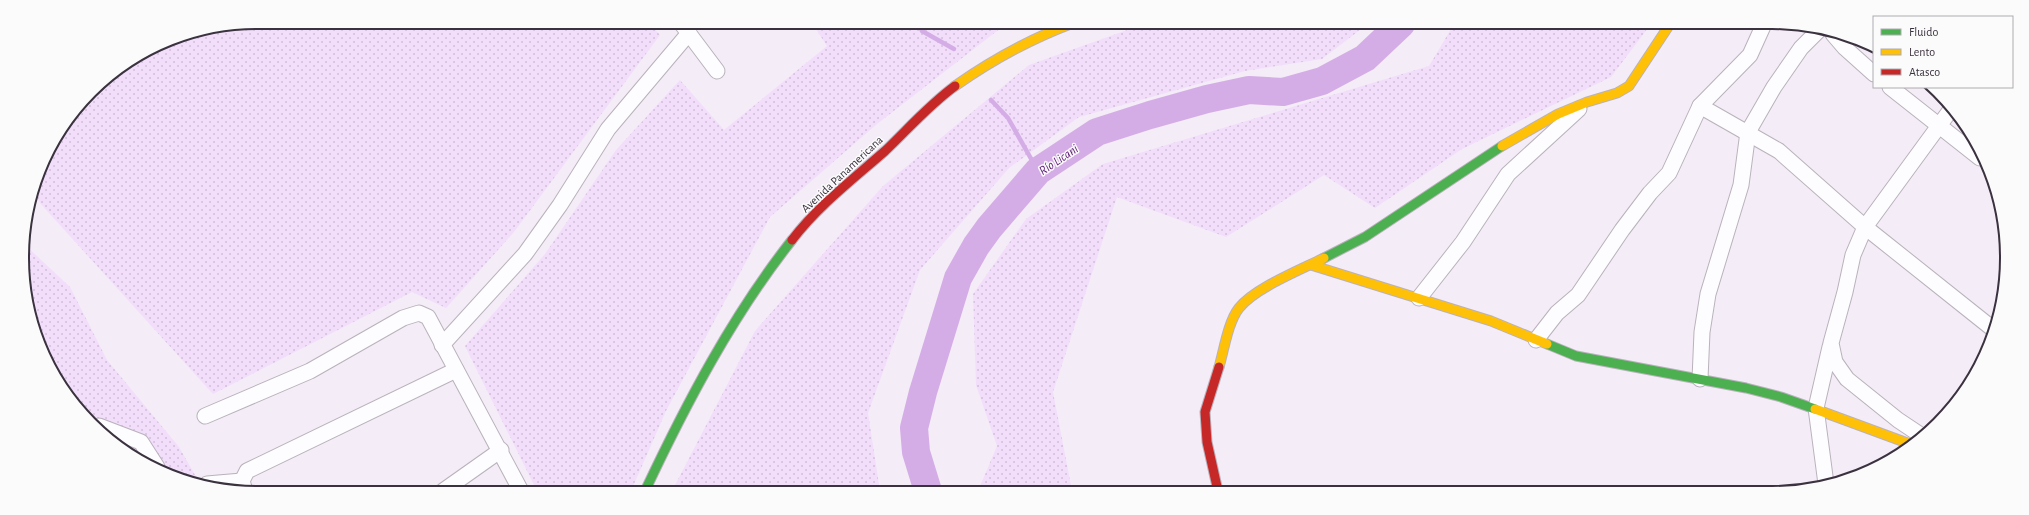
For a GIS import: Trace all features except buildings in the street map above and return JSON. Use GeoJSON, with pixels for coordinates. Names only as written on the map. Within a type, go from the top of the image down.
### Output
{"type":"FeatureCollection","features":[{"type":"Feature","properties":{"kind":"street"},"geometry":{"type":"LineString","coordinates":[[442,345],[525,254],[560,205],[608,129],[684,29]]}},
{"type":"Feature","properties":{"kind":"street"},"geometry":{"type":"LineString","coordinates":[[686,29],[717,71]]}},
{"type":"Feature","properties":{"kind":"street","name":"Avenida Panamericana"},"geometry":{"type":"LineString","coordinates":[[648,486],[659,461],[716,352],[749,299],[778,257],[816,211],[892,144],[936,100],[973,74],[1024,44],[1060,29]]}},
{"type":"Feature","properties":{"kind":"street"},"geometry":{"type":"LineString","coordinates":[[1217,486],[1209,457],[1205,428],[1205,412],[1233,319],[1239,308],[1260,290],[1365,237],[1494,151],[1558,114],[1587,102],[1617,94],[1629,86],[1667,29]]}},
{"type":"Feature","properties":{"kind":"street"},"geometry":{"type":"LineString","coordinates":[[1536,340],[1557,313],[1578,296],[1626,224],[1650,193],[1669,173],[1700,106],[1750,55],[1762,29]]}},
{"type":"Feature","properties":{"kind":"street"},"geometry":{"type":"LineString","coordinates":[[1700,379],[1702,332],[1708,294],[1741,185],[1748,132],[1783,74],[1801,48],[1815,33]]}},
{"type":"Feature","properties":{"kind":"street"},"geometry":{"type":"LineString","coordinates":[[1838,39],[1873,73]]}},
{"type":"Feature","properties":{"kind":"street"},"geometry":{"type":"LineString","coordinates":[[1891,88],[1975,154]]}},
{"type":"Feature","properties":{"kind":"street"},"geometry":{"type":"LineString","coordinates":[[1419,298],[1463,242],[1508,174],[1587,102]]}},
{"type":"Feature","properties":{"kind":"street"},"geometry":{"type":"LineString","coordinates":[[1700,106],[1779,150],[1865,227],[1990,325]]}},
{"type":"Feature","properties":{"kind":"street"},"geometry":{"type":"LineString","coordinates":[[1825,479],[1816,408],[1853,255],[1865,227],[1938,124],[1948,113]]}},
{"type":"Feature","properties":{"kind":"street"},"geometry":{"type":"LineString","coordinates":[[1311,265],[1491,321],[1576,356],[1746,388],[1816,408],[1865,429],[1905,442]]}},
{"type":"Feature","properties":{"kind":"street"},"geometry":{"type":"LineString","coordinates":[[205,416],[310,370],[403,318],[419,312],[428,317],[519,486]]}},
{"type":"Feature","properties":{"kind":"street"},"geometry":{"type":"LineString","coordinates":[[1831,342],[1835,362],[1847,379],[1898,420],[1918,433]]}},
{"type":"Feature","properties":{"kind":"street"},"geometry":{"type":"LineString","coordinates":[[244,486],[247,471],[456,370]]}},
{"type":"Feature","properties":{"kind":"street"},"geometry":{"type":"LineString","coordinates":[[107,429],[141,442],[153,460]]}},
{"type":"Feature","properties":{"kind":"street"},"geometry":{"type":"LineString","coordinates":[[450,486],[501,450]]}},
{"type":"Feature","properties":{"kind":"shaded area"},"geometry":{"type":"Polygon","coordinates":[[[243,29],[654,29],[660,35],[514,232],[446,308],[412,292],[213,394],[40,203],[37,197],[46,170],[53,156],[76,118],[96,96],[118,76],[143,60],[170,46],[198,37],[213,33],[243,29]]]}},
{"type":"Feature","properties":{"kind":"shaded area"},"geometry":{"type":"Polygon","coordinates":[[[816,29],[1000,29],[877,124],[770,217],[666,411],[633,486],[535,486],[465,346],[545,254],[616,150],[680,80],[724,130],[827,46],[816,29]]]}},
{"type":"Feature","properties":{"kind":"shaded area"},"geometry":{"type":"Polygon","coordinates":[[[1130,29],[1361,29],[1322,59],[1245,71],[1079,117],[1009,168],[920,270],[868,413],[879,486],[675,486],[755,331],[883,186],[1029,65],[1130,29]]]}},
{"type":"Feature","properties":{"kind":"shaded area"},"geometry":{"type":"Polygon","coordinates":[[[1451,29],[1647,29],[1611,77],[1462,149],[1375,208],[1324,175],[1226,237],[1117,197],[1053,392],[1071,486],[980,486],[997,446],[976,385],[973,294],[1026,219],[1103,164],[1429,66],[1451,29]]]}},
{"type":"Feature","properties":{"kind":"shaded area"},"geometry":{"type":"Polygon","coordinates":[[[29,249],[70,287],[107,360],[179,447],[196,478],[170,469],[143,455],[118,439],[96,419],[76,397],[53,359],[41,331],[33,302],[29,272],[29,249]]]}},
{"type":"Feature","properties":{"kind":"waterway"},"geometry":{"type":"LineString","coordinates":[[921,29],[922,31],[954,49]]}},
{"type":"Feature","properties":{"kind":"waterway","name":"Río Licani"},"geometry":{"type":"LineString","coordinates":[[926,486],[916,452],[914,428],[923,392],[958,278],[976,246],[989,228],[1038,171],[1097,132],[1150,115],[1207,99],[1249,90],[1283,92],[1322,81],[1365,58],[1396,29]]}},
{"type":"Feature","properties":{"kind":"waterway"},"geometry":{"type":"LineString","coordinates":[[991,100],[1008,118],[1038,171]]}},
{"type":"Feature","properties":{"kind":"traffic: fast"},"geometry":{"type":"LineString","coordinates":[[1324,258],[1365,237],[1502,146]]}},
{"type":"Feature","properties":{"kind":"traffic: fast"},"geometry":{"type":"LineString","coordinates":[[647,486],[711,361],[749,299],[792,240]]}},
{"type":"Feature","properties":{"kind":"traffic: fast"},"geometry":{"type":"LineString","coordinates":[[1547,344],[1576,356],[1746,388],[1781,397],[1815,409]]}},
{"type":"Feature","properties":{"kind":"traffic: slow"},"geometry":{"type":"LineString","coordinates":[[955,86],[983,67],[1012,51],[1059,29]]}},
{"type":"Feature","properties":{"kind":"traffic: slow"},"geometry":{"type":"LineString","coordinates":[[1502,146],[1558,114],[1587,102],[1617,93],[1629,86],[1667,29]]}},
{"type":"Feature","properties":{"kind":"traffic: slow"},"geometry":{"type":"LineString","coordinates":[[1219,367],[1229,328],[1239,308],[1256,293],[1324,258]]}},
{"type":"Feature","properties":{"kind":"traffic: slow"},"geometry":{"type":"LineString","coordinates":[[1311,265],[1491,321],[1547,344]]}},
{"type":"Feature","properties":{"kind":"traffic: slow"},"geometry":{"type":"LineString","coordinates":[[1815,409],[1906,442]]}},
{"type":"Feature","properties":{"kind":"traffic: jam"},"geometry":{"type":"LineString","coordinates":[[792,240],[813,215],[885,151],[936,101],[955,86]]}},
{"type":"Feature","properties":{"kind":"traffic: jam"},"geometry":{"type":"LineString","coordinates":[[1217,486],[1207,442],[1205,412],[1219,367]]}}]}
